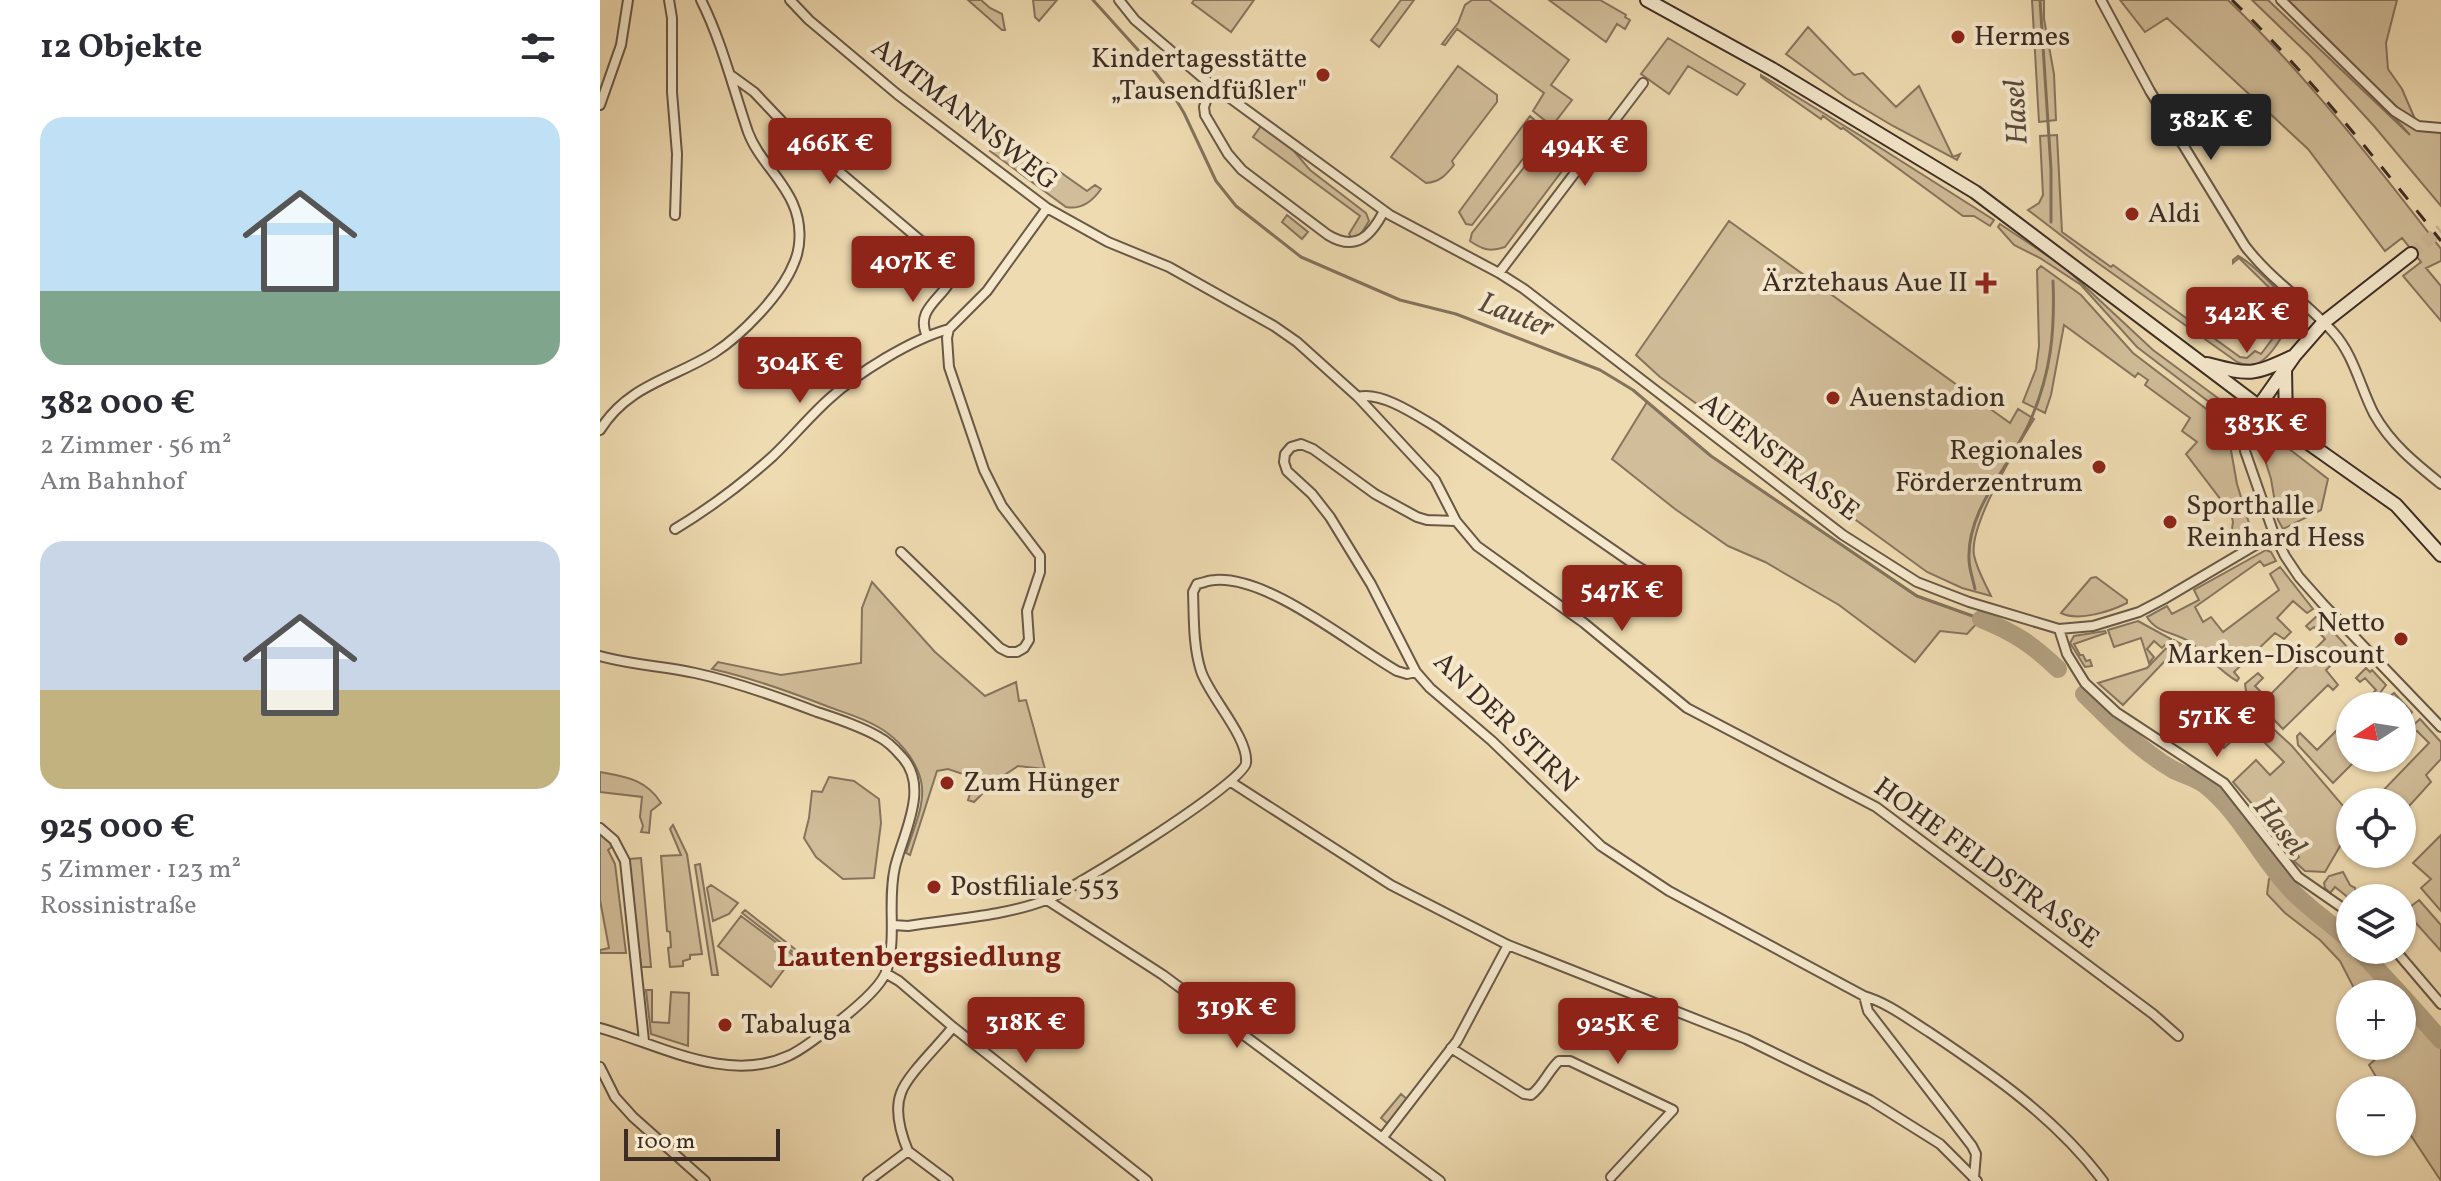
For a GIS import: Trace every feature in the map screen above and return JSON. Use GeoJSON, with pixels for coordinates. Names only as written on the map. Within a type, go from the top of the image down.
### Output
{"type":"FeatureCollection","features":[{"type":"Feature","properties":{"kind":"main road"},"geometry":{"type":"LineString","coordinates":[[1647,0],[1772,69],[1975,192],[2396,505],[2441,555]]}},
{"type":"Feature","properties":{"kind":"main road"},"geometry":{"type":"LineString","coordinates":[[2259,406],[2295,355],[2323,323],[2411,254]]}},
{"type":"Feature","properties":{"kind":"main road"},"geometry":{"type":"LineString","coordinates":[[2200,362],[2252,373],[2295,355]]}},
{"type":"Feature","properties":{"kind":"main road"},"geometry":{"type":"LineString","coordinates":[[2285,368],[2286,426]]}},
{"type":"Feature","properties":{"kind":"street"},"geometry":{"type":"LineString","coordinates":[[600,105],[621,45],[628,0]]}},
{"type":"Feature","properties":{"kind":"street"},"geometry":{"type":"LineString","coordinates":[[669,0],[677,154],[675,215]]}},
{"type":"Feature","properties":{"kind":"street"},"geometry":{"type":"LineString","coordinates":[[600,430],[613,412],[644,387],[728,343],[778,290],[794,264],[799,234],[793,204],[756,148],[701,0]]}},
{"type":"Feature","properties":{"kind":"street","name":"AMTMANNSWEG"},"geometry":{"type":"LineString","coordinates":[[790,0],[809,20],[897,94],[1047,208],[1079,228]]}},
{"type":"Feature","properties":{"kind":"street","name":"AUENSTRASSE"},"geometry":{"type":"LineString","coordinates":[[1119,0],[1153,37],[1212,84],[1384,211],[1524,289],[1856,543],[1917,582],[1969,602],[2059,629]]}},
{"type":"Feature","properties":{"kind":"street"},"geometry":{"type":"LineString","coordinates":[[2101,0],[2150,91],[2245,246],[2260,266],[2333,332],[2346,351],[2389,439],[2441,484]]}},
{"type":"Feature","properties":{"kind":"street"},"geometry":{"type":"LineString","coordinates":[[2281,0],[2394,111],[2418,126],[2441,128]]}},
{"type":"Feature","properties":{"kind":"street"},"geometry":{"type":"LineString","coordinates":[[731,75],[744,82],[790,130],[953,268],[953,277],[924,317],[927,336]]}},
{"type":"Feature","properties":{"kind":"street"},"geometry":{"type":"LineString","coordinates":[[1499,273],[1643,83]]}},
{"type":"Feature","properties":{"kind":"street"},"geometry":{"type":"LineString","coordinates":[[1212,84],[1204,107],[1205,115],[1221,144],[1242,170],[1293,210],[1336,240],[1350,243],[1370,232],[1384,211]]}},
{"type":"Feature","properties":{"kind":"street"},"geometry":{"type":"LineString","coordinates":[[675,529],[718,501],[773,456],[831,397],[857,377],[927,336],[949,329],[987,291],[1047,208]]}},
{"type":"Feature","properties":{"kind":"street","name":"HOHE FELDSTRASSE"},"geometry":{"type":"LineString","coordinates":[[1079,228],[1169,267],[1297,342],[1358,397],[1435,480],[1456,521],[1477,546],[1584,623],[1687,708],[1876,807],[2153,1014],[2178,1036]]}},
{"type":"Feature","properties":{"kind":"street"},"geometry":{"type":"LineString","coordinates":[[901,552],[1000,648],[1017,652],[1024,648],[1029,640],[1027,611],[1040,572],[1040,556],[1002,506],[984,470],[949,367],[949,329]]}},
{"type":"Feature","properties":{"kind":"street"},"geometry":{"type":"LineString","coordinates":[[1358,397],[1374,395],[1436,427],[1665,583]]}},
{"type":"Feature","properties":{"kind":"street"},"geometry":{"type":"LineString","coordinates":[[2259,406],[2247,430],[2245,451],[2274,534],[2299,577],[2441,727]]}},
{"type":"Feature","properties":{"kind":"street","name":"AN DER STIRN"},"geometry":{"type":"LineString","coordinates":[[1456,521],[1417,517],[1375,494],[1313,449],[1301,444],[1291,447],[1285,454],[1287,471],[1317,500],[1352,550],[1416,672],[1601,846],[1669,891],[1864,996],[1885,1003],[1987,1072],[2041,1114],[2086,1159],[2103,1181]]}},
{"type":"Feature","properties":{"kind":"street"},"geometry":{"type":"LineString","coordinates":[[2274,534],[2139,612],[2093,626],[2059,629],[2067,654],[2085,683],[2116,712],[2224,783],[2298,877],[2336,903]]}},
{"type":"Feature","properties":{"kind":"street"},"geometry":{"type":"LineString","coordinates":[[893,925],[908,926],[1013,909],[1047,900],[1147,841],[1245,769],[1246,760],[1227,716],[1201,672],[1196,648],[1193,592],[1197,584],[1217,580],[1245,584],[1270,593],[1397,671],[1407,674],[1416,672]]}},
{"type":"Feature","properties":{"kind":"street"},"geometry":{"type":"LineString","coordinates":[[600,656],[697,674],[795,703],[882,738],[905,759],[911,774],[914,805],[892,880],[892,949],[887,974],[843,1018],[787,1057],[750,1065],[716,1064],[600,1028]]}},
{"type":"Feature","properties":{"kind":"street"},"geometry":{"type":"LineString","coordinates":[[1231,782],[1391,885],[1508,945],[1746,1039],[1870,1100],[1940,1144],[1975,1179]]}},
{"type":"Feature","properties":{"kind":"street"},"geometry":{"type":"LineString","coordinates":[[600,828],[615,842],[625,861],[644,1041]]}},
{"type":"Feature","properties":{"kind":"street"},"geometry":{"type":"LineString","coordinates":[[1047,900],[1163,975],[1440,1181]]}},
{"type":"Feature","properties":{"kind":"street"},"geometry":{"type":"LineString","coordinates":[[1383,1137],[1451,1048],[1508,945]]}},
{"type":"Feature","properties":{"kind":"street"},"geometry":{"type":"LineString","coordinates":[[2407,964],[2441,1004]]}},
{"type":"Feature","properties":{"kind":"street"},"geometry":{"type":"LineString","coordinates":[[887,974],[1147,1181]]}},
{"type":"Feature","properties":{"kind":"street"},"geometry":{"type":"LineString","coordinates":[[1864,996],[1868,1011],[1972,1146],[1976,1154],[1975,1179]]}},
{"type":"Feature","properties":{"kind":"street"},"geometry":{"type":"LineString","coordinates":[[948,1181],[908,1151],[898,1114],[900,1094],[953,1027]]}},
{"type":"Feature","properties":{"kind":"street"},"geometry":{"type":"LineString","coordinates":[[1451,1048],[1524,1094],[1531,1095],[1537,1090],[1559,1061],[1570,1061],[1673,1110],[1611,1177]]}},
{"type":"Feature","properties":{"kind":"street"},"geometry":{"type":"LineString","coordinates":[[600,1067],[615,1097],[633,1117],[705,1181]]}},
{"type":"Feature","properties":{"kind":"street"},"geometry":{"type":"LineString","coordinates":[[868,1181],[908,1151]]}},
{"type":"Feature","properties":{"kind":"shaded area"},"geometry":{"type":"Polygon","coordinates":[[[968,0],[981,0],[1002,14],[1005,30],[1002,30],[968,0]]]}},
{"type":"Feature","properties":{"kind":"shaded area"},"geometry":{"type":"Polygon","coordinates":[[[1033,0],[1057,0],[1039,21],[1035,17],[1033,0]]]}},
{"type":"Feature","properties":{"kind":"shaded area"},"geometry":{"type":"Polygon","coordinates":[[[1194,0],[1254,0],[1231,32],[1192,3],[1194,0]]]}},
{"type":"Feature","properties":{"kind":"shaded area"},"geometry":{"type":"Polygon","coordinates":[[[1401,0],[1414,0],[1379,47],[1371,40],[1401,0]]]}},
{"type":"Feature","properties":{"kind":"shaded area"},"geometry":{"type":"Polygon","coordinates":[[[1472,0],[1489,0],[1569,60],[1551,85],[1572,100],[1552,126],[1533,111],[1544,93],[1457,29],[1445,45],[1442,44],[1458,23],[1465,5],[1472,0]]]}},
{"type":"Feature","properties":{"kind":"shaded area"},"geometry":{"type":"Polygon","coordinates":[[[1549,0],[1600,0],[1630,20],[1625,29],[1617,24],[1606,42],[1549,0]]]}},
{"type":"Feature","properties":{"kind":"shaded area"},"geometry":{"type":"Polygon","coordinates":[[[2032,0],[2044,0],[2044,19],[2054,74],[2056,120],[2039,122],[2032,0]]]}},
{"type":"Feature","properties":{"kind":"shaded area"},"geometry":{"type":"Polygon","coordinates":[[[2120,0],[2228,0],[2257,29],[2339,120],[2441,249],[2441,261],[2426,268],[2441,286],[2441,321],[2403,276],[2421,262],[2402,238],[2385,251],[2308,149],[2167,18],[2145,32],[2120,0]]]}},
{"type":"Feature","properties":{"kind":"shaded area"},"geometry":{"type":"Polygon","coordinates":[[[2252,0],[2268,0],[2410,135],[2393,116],[2394,111],[2314,31],[2288,0],[2397,0],[2386,43],[2388,69],[2402,89],[2418,126],[2441,128],[2441,206],[2310,56],[2252,0]]]}},
{"type":"Feature","properties":{"kind":"shaded area"},"geometry":{"type":"Polygon","coordinates":[[[1808,27],[1854,75],[1863,73],[1896,107],[1919,86],[1953,157],[1960,154],[1957,160],[1846,98],[1786,54],[1808,27]]]}},
{"type":"Feature","properties":{"kind":"shaded area"},"geometry":{"type":"Polygon","coordinates":[[[1668,38],[1745,84],[1737,95],[1688,66],[1669,94],[1641,74],[1668,38]]]}},
{"type":"Feature","properties":{"kind":"shaded area"},"geometry":{"type":"Polygon","coordinates":[[[1458,66],[1497,95],[1497,102],[1452,161],[1454,165],[1448,172],[1439,180],[1426,183],[1391,157],[1458,66]]]}},
{"type":"Feature","properties":{"kind":"shaded area"},"geometry":{"type":"Polygon","coordinates":[[[1761,75],[1994,220],[1990,226],[1974,216],[1963,216],[1843,128],[1823,116],[1821,119],[1761,75]]]}},
{"type":"Feature","properties":{"kind":"shaded area"},"geometry":{"type":"Polygon","coordinates":[[[1530,116],[1543,128],[1542,134],[1472,225],[1466,224],[1459,212],[1530,116]]]}},
{"type":"Feature","properties":{"kind":"shaded area"},"geometry":{"type":"Polygon","coordinates":[[[1261,126],[1293,150],[1310,170],[1366,213],[1369,221],[1359,237],[1353,240],[1349,234],[1360,216],[1253,137],[1261,126]]]}},
{"type":"Feature","properties":{"kind":"shaded area"},"geometry":{"type":"Polygon","coordinates":[[[998,128],[1037,160],[1043,160],[1087,191],[1095,185],[1101,189],[1086,204],[1066,207],[990,151],[1001,136],[995,130],[998,128]]]}},
{"type":"Feature","properties":{"kind":"shaded area"},"geometry":{"type":"Polygon","coordinates":[[[2057,135],[2062,232],[2240,357],[2247,358],[2255,351],[2261,354],[2288,318],[2281,311],[2287,305],[2239,258],[2233,263],[2238,256],[2268,280],[2292,310],[2284,332],[2268,356],[2253,365],[2237,362],[2028,210],[2039,203],[2043,195],[2040,136],[2057,135]]]}},
{"type":"Feature","properties":{"kind":"shaded area"},"geometry":{"type":"Polygon","coordinates":[[[1549,136],[1574,155],[1505,247],[1487,249],[1470,241],[1472,233],[1549,136]]]}},
{"type":"Feature","properties":{"kind":"shaded area"},"geometry":{"type":"Polygon","coordinates":[[[1287,215],[1308,232],[1302,239],[1282,222],[1287,215]]]}},
{"type":"Feature","properties":{"kind":"shaded area","name":"Auenstadion"},"geometry":{"type":"Polygon","coordinates":[[[1729,221],[2010,423],[2018,409],[2034,419],[1986,506],[1974,541],[1975,561],[1991,596],[1962,588],[1927,572],[1660,377],[1636,355],[1729,221]]]}},
{"type":"Feature","properties":{"kind":"shaded area"},"geometry":{"type":"Polygon","coordinates":[[[2000,224],[2063,266],[2153,350],[2226,404],[2217,408],[2137,347],[2081,285],[2014,245],[1998,227],[2000,224]]]}},
{"type":"Feature","properties":{"kind":"shaded area"},"geometry":{"type":"Polygon","coordinates":[[[2041,266],[2081,295],[2133,353],[2222,421],[2227,428],[2237,484],[2252,533],[2242,539],[2232,529],[2231,513],[2186,454],[2197,442],[2182,431],[2190,418],[2145,385],[2148,380],[2138,373],[2135,377],[2064,325],[2045,413],[2023,402],[2036,369],[2039,346],[2037,270],[2041,266]]]}},
{"type":"Feature","properties":{"kind":"shaded area"},"geometry":{"type":"Polygon","coordinates":[[[1647,402],[1711,456],[1916,596],[1981,619],[1967,634],[1940,631],[1915,662],[1839,605],[1765,562],[1728,546],[1612,459],[1647,402]]]}},
{"type":"Feature","properties":{"kind":"shaded area"},"geometry":{"type":"Polygon","coordinates":[[[2271,440],[2288,448],[2328,479],[2321,510],[2283,529],[2278,520],[2262,450],[2271,440]]]}},
{"type":"Feature","properties":{"kind":"shaded area"},"geometry":{"type":"Polygon","coordinates":[[[2266,550],[2276,561],[2264,566],[2260,561],[2195,607],[2203,622],[2211,617],[2223,632],[2279,590],[2270,574],[2280,567],[2313,609],[2307,613],[2293,601],[2277,618],[2291,632],[2284,639],[2275,633],[2234,672],[2239,678],[2237,681],[2186,639],[2156,627],[2147,617],[2167,606],[2172,614],[2199,600],[2194,590],[2266,550]]]}},
{"type":"Feature","properties":{"kind":"shaded area"},"geometry":{"type":"Polygon","coordinates":[[[2096,577],[2127,603],[2086,616],[2061,613],[2091,578],[2096,577]]]}},
{"type":"Feature","properties":{"kind":"shaded area"},"geometry":{"type":"Polygon","coordinates":[[[872,582],[935,652],[985,696],[1016,682],[1019,701],[1026,700],[1045,769],[1018,766],[994,782],[974,802],[968,800],[972,788],[969,776],[948,769],[937,771],[910,855],[906,853],[919,812],[922,787],[910,756],[899,743],[858,718],[771,686],[712,669],[718,662],[781,675],[861,663],[862,608],[872,582]]]}},
{"type":"Feature","properties":{"kind":"shaded area"},"geometry":{"type":"Polygon","coordinates":[[[2318,615],[2360,661],[2358,664],[2343,653],[2326,670],[2338,685],[2333,690],[2328,685],[2283,729],[2246,691],[2245,684],[2258,673],[2263,678],[2255,686],[2267,698],[2325,639],[2314,627],[2310,630],[2306,626],[2318,615]]]}},
{"type":"Feature","properties":{"kind":"shaded area"},"geometry":{"type":"Polygon","coordinates":[[[2138,621],[2171,639],[2162,648],[2154,641],[2147,649],[2154,657],[2149,663],[2141,638],[2114,647],[2108,630],[2138,621]]]}},
{"type":"Feature","properties":{"kind":"shaded area"},"geometry":{"type":"Polygon","coordinates":[[[2105,631],[2074,644],[2086,661],[2090,660],[2092,666],[2085,667],[2070,643],[2074,636],[2105,631]]]}},
{"type":"Feature","properties":{"kind":"shaded area"},"geometry":{"type":"Polygon","coordinates":[[[2174,640],[2181,644],[2123,705],[2098,683],[2147,668],[2174,640]]]}},
{"type":"Feature","properties":{"kind":"shaded area"},"geometry":{"type":"Polygon","coordinates":[[[2366,668],[2386,685],[2381,692],[2374,692],[2376,690],[2365,678],[2360,682],[2356,678],[2366,668]]]}},
{"type":"Feature","properties":{"kind":"shaded area"},"geometry":{"type":"Polygon","coordinates":[[[2242,700],[2292,746],[2336,798],[2336,853],[2325,872],[2305,871],[2294,861],[2299,857],[2272,820],[2266,820],[2233,782],[2256,760],[2270,775],[2284,762],[2248,726],[2224,748],[2211,732],[2242,700]]]}},
{"type":"Feature","properties":{"kind":"shaded area"},"geometry":{"type":"Polygon","coordinates":[[[2420,719],[2441,742],[2441,759],[2426,775],[2431,782],[2416,799],[2416,788],[2386,788],[2401,772],[2416,772],[2416,756],[2429,743],[2416,731],[2416,723],[2420,719]]]}},
{"type":"Feature","properties":{"kind":"shaded area"},"geometry":{"type":"Polygon","coordinates":[[[2336,731],[2336,772],[2344,772],[2333,783],[2298,745],[2297,736],[2300,733],[2317,750],[2336,731]]]}},
{"type":"Feature","properties":{"kind":"shaded area"},"geometry":{"type":"Polygon","coordinates":[[[600,772],[635,780],[655,795],[661,803],[651,811],[649,833],[641,832],[642,797],[600,792],[600,772]]]}},
{"type":"Feature","properties":{"kind":"shaded area"},"geometry":{"type":"Polygon","coordinates":[[[829,777],[854,781],[879,799],[881,823],[874,878],[843,879],[816,857],[804,838],[812,791],[822,792],[829,777]]]}},
{"type":"Feature","properties":{"kind":"shaded area"},"geometry":{"type":"Polygon","coordinates":[[[673,825],[687,854],[702,954],[690,955],[690,959],[683,961],[683,966],[670,967],[670,932],[667,931],[661,856],[681,855],[670,829],[673,825]]]}},
{"type":"Feature","properties":{"kind":"shaded area"},"geometry":{"type":"Polygon","coordinates":[[[600,832],[614,845],[608,850],[615,864],[626,953],[600,953],[600,950],[609,948],[600,900],[600,832]]]}},
{"type":"Feature","properties":{"kind":"shaded area"},"geometry":{"type":"Polygon","coordinates":[[[2441,835],[2441,911],[2421,888],[2431,879],[2416,866],[2416,860],[2441,835]]]}},
{"type":"Feature","properties":{"kind":"shaded area"},"geometry":{"type":"Polygon","coordinates":[[[641,858],[651,967],[641,967],[629,859],[641,858]]]}},
{"type":"Feature","properties":{"kind":"shaded area"},"geometry":{"type":"Polygon","coordinates":[[[700,864],[718,975],[712,975],[695,865],[700,864]]]}},
{"type":"Feature","properties":{"kind":"shaded area"},"geometry":{"type":"Polygon","coordinates":[[[2277,872],[2336,928],[2336,957],[2267,894],[2269,879],[2277,872]]]}},
{"type":"Feature","properties":{"kind":"shaded area"},"geometry":{"type":"Polygon","coordinates":[[[2343,872],[2349,884],[2336,884],[2330,893],[2324,883],[2329,876],[2343,872]]]}},
{"type":"Feature","properties":{"kind":"shaded area"},"geometry":{"type":"Polygon","coordinates":[[[711,885],[738,903],[729,914],[713,921],[707,888],[711,885]]]}},
{"type":"Feature","properties":{"kind":"shaded area"},"geometry":{"type":"Polygon","coordinates":[[[2419,900],[2441,925],[2441,951],[2416,923],[2416,902],[2419,900]]]}},
{"type":"Feature","properties":{"kind":"shaded area"},"geometry":{"type":"Polygon","coordinates":[[[745,910],[796,950],[794,953],[742,913],[745,910]]]}},
{"type":"Feature","properties":{"kind":"shaded area"},"geometry":{"type":"Polygon","coordinates":[[[741,916],[794,956],[771,987],[718,946],[741,916]]]}},
{"type":"Feature","properties":{"kind":"shaded area"},"geometry":{"type":"Polygon","coordinates":[[[2342,964],[2372,964],[2387,980],[2350,980],[2342,964]]]}},
{"type":"Feature","properties":{"kind":"shaded area"},"geometry":{"type":"Polygon","coordinates":[[[646,990],[652,990],[652,1022],[669,1023],[671,992],[689,993],[688,1046],[651,1034],[646,990]]]}},
{"type":"Feature","properties":{"kind":"shaded area"},"geometry":{"type":"Polygon","coordinates":[[[2416,1012],[2441,1040],[2441,1181],[2416,1143],[2416,1076],[2376,1076],[2369,1065],[2375,1060],[2416,1060],[2416,1012]]]}},
{"type":"Feature","properties":{"kind":"shaded area"},"geometry":{"type":"Polygon","coordinates":[[[1401,1094],[1408,1100],[1388,1124],[1381,1118],[1401,1094]]]}},
{"type":"Feature","properties":{"kind":"waterway","name":"Lauter"},"geometry":{"type":"LineString","coordinates":[[1093,0],[1139,51],[1175,98],[1216,181],[1236,206],[1301,257],[1400,300],[1456,314],[1600,370],[1633,390],[1711,456],[1917,596],[1981,619]]}},
{"type":"Feature","properties":{"kind":"waterway","name":"Hasel"},"geometry":{"type":"LineString","coordinates":[[2040,0],[2051,169],[2051,222]]}},
{"type":"Feature","properties":{"kind":"waterway","name":"Hasel"},"geometry":{"type":"LineString","coordinates":[[1975,589],[1969,563],[1970,540],[1983,504],[2023,436],[2038,402],[2052,335],[2053,281]]}},
{"type":"Feature","properties":{"kind":"waterway","name":"Hasel"},"geometry":{"type":"LineString","coordinates":[[1981,619],[2022,640],[2058,669]]}},
{"type":"Feature","properties":{"kind":"waterway","name":"Hasel"},"geometry":{"type":"LineString","coordinates":[[2084,694],[2149,753],[2201,783],[2218,797],[2282,880],[2336,929]]}},
{"type":"Feature","properties":{"kind":"waterway","name":"Hasel"},"geometry":{"type":"LineString","coordinates":[[2372,964],[2387,980]]}},
{"type":"Feature","properties":{"kind":"waterway","name":"Hasel"},"geometry":{"type":"LineString","coordinates":[[2416,1012],[2441,1040]]}},
{"type":"Feature","properties":{"kind":"tunnel"},"geometry":{"type":"LineString","coordinates":[[2411,254],[2441,230]]}},
{"type":"Feature","properties":{"kind":"railway"},"geometry":{"type":"LineString","coordinates":[[2232,0],[2314,87],[2441,241]]}},
{"type":"Feature","properties":{"kind":"place","name":"Hermes"},"geometry":{"type":"Point","coordinates":[1958,37]}},
{"type":"Feature","properties":{"kind":"place","name":"Kindertagesstätte „Tausendfüßler\""},"geometry":{"type":"Point","coordinates":[1323,75]}},
{"type":"Feature","properties":{"kind":"place","name":"Aldi"},"geometry":{"type":"Point","coordinates":[2132,214]}},
{"type":"Feature","properties":{"kind":"place","name":"Ärztehaus Aue II"},"geometry":{"type":"Point","coordinates":[1986,283]}},
{"type":"Feature","properties":{"kind":"place","name":"Auenstadion"},"geometry":{"type":"Point","coordinates":[1833,398]}},
{"type":"Feature","properties":{"kind":"place","name":"Regionales Förderzentrum"},"geometry":{"type":"Point","coordinates":[2099,467]}},
{"type":"Feature","properties":{"kind":"place","name":"Sporthalle Reinhard Hess"},"geometry":{"type":"Point","coordinates":[2170,522]}},
{"type":"Feature","properties":{"kind":"place","name":"Netto Marken-Discount"},"geometry":{"type":"Point","coordinates":[2401,639]}},
{"type":"Feature","properties":{"kind":"place","name":"Zum Hünger"},"geometry":{"type":"Point","coordinates":[947,783]}},
{"type":"Feature","properties":{"kind":"place","name":"Postfiliale 553"},"geometry":{"type":"Point","coordinates":[934,887]}},
{"type":"Feature","properties":{"kind":"place","name":"Tabaluga"},"geometry":{"type":"Point","coordinates":[725,1025]}},
{"type":"Feature","properties":{"kind":"district","name":"Lautenbergsiedlung"},"geometry":{"type":"Point","coordinates":[919,958]}}]}
